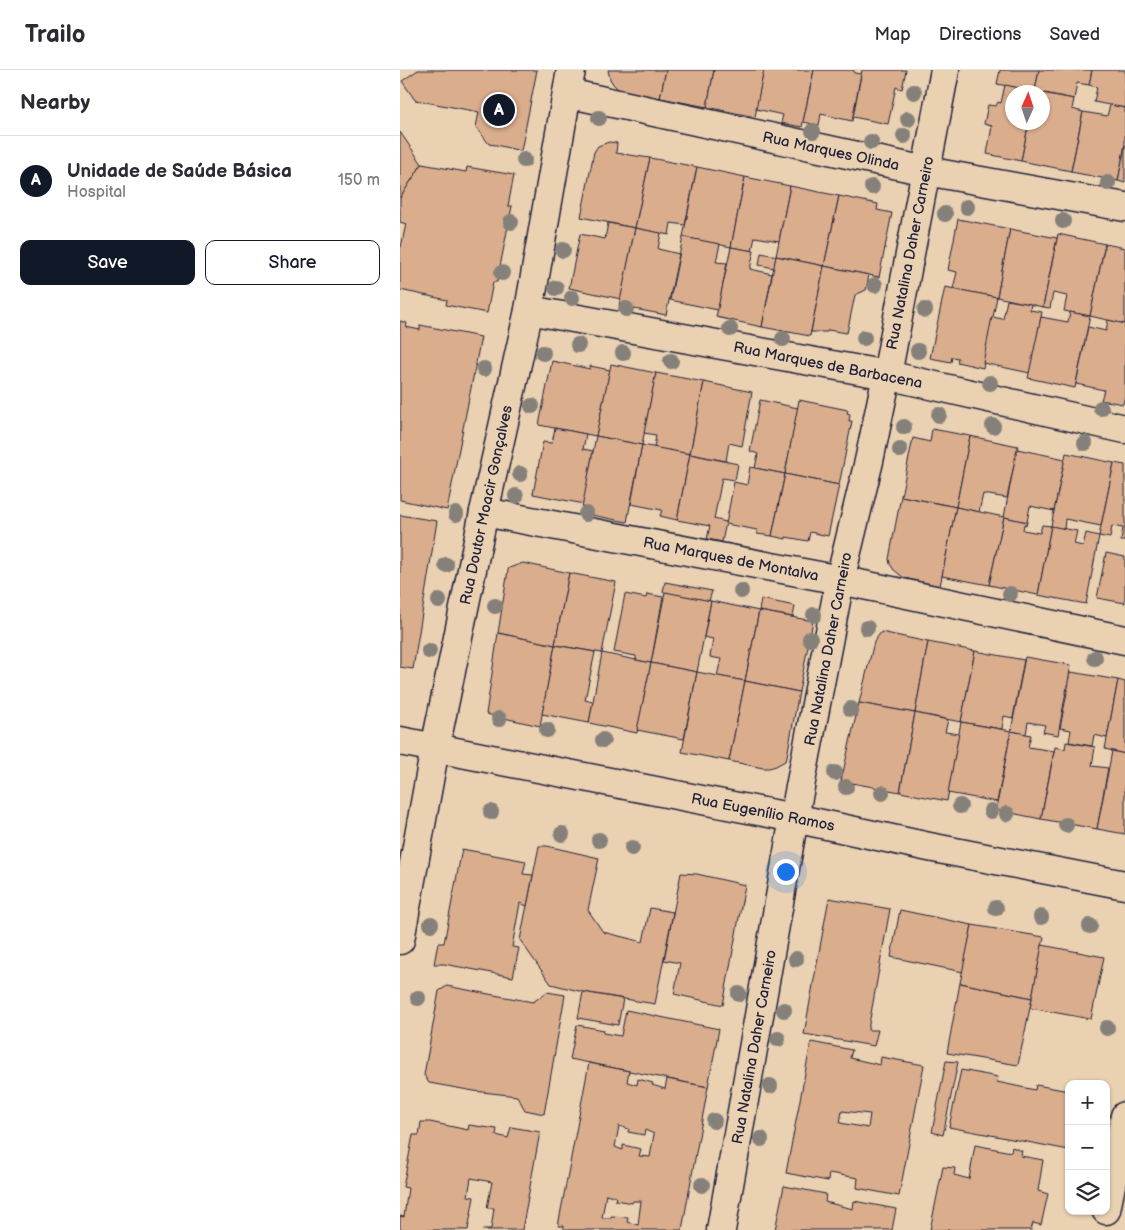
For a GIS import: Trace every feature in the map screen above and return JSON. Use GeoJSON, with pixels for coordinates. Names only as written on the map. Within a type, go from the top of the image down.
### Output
{"type":"FeatureCollection","features":[{"type":"Feature","properties":{"kind":"street","name":"Rua Natalina Daher Carneiro"},"geometry":{"type":"LineString","coordinates":[[721,1230],[794,818],[840,580],[869,461],[945,70]]}},
{"type":"Feature","properties":{"kind":"street","name":"Rua Marques Olinda"},"geometry":{"type":"LineString","coordinates":[[569,82],[926,171],[1125,207]]}},
{"type":"Feature","properties":{"kind":"street","name":"Rua Doutor Moacir Gonçalves"},"geometry":{"type":"LineString","coordinates":[[400,940],[435,748],[484,512],[529,310],[569,82]]}},
{"type":"Feature","properties":{"kind":"street","name":"Rua Marques de Barbacena"},"geometry":{"type":"LineString","coordinates":[[529,310],[886,375],[1125,429]]}},
{"type":"Feature","properties":{"kind":"street","name":"Rua Marques de Montalva"},"geometry":{"type":"LineString","coordinates":[[484,512],[840,580],[1125,640]]}},
{"type":"Feature","properties":{"kind":"street","name":"Rua Eugenílio Ramos"},"geometry":{"type":"LineString","coordinates":[[400,741],[794,818],[929,848],[1125,885]]}},
{"type":"Feature","properties":{"kind":"street"},"geometry":{"type":"LineString","coordinates":[[1110,1191],[1125,1116]]}},
{"type":"Feature","properties":{"kind":"street"},"geometry":{"type":"LineString","coordinates":[[1102,1230],[1105,1215]]}},
{"type":"Feature","properties":{"kind":"building"},"geometry":{"type":"Polygon","coordinates":[[[418,70],[537,70],[521,151],[489,144],[476,127],[479,112],[415,100],[402,81],[418,70]]]}},
{"type":"Feature","properties":{"kind":"building"},"geometry":{"type":"Polygon","coordinates":[[[608,70],[666,70],[660,98],[619,90],[610,79],[608,70]]]}},
{"type":"Feature","properties":{"kind":"building"},"geometry":{"type":"Polygon","coordinates":[[[666,70],[714,70],[707,107],[660,98],[666,70]]]}},
{"type":"Feature","properties":{"kind":"building"},"geometry":{"type":"Polygon","coordinates":[[[714,70],[764,70],[755,117],[707,107],[714,70]]]}},
{"type":"Feature","properties":{"kind":"building"},"geometry":{"type":"Polygon","coordinates":[[[764,70],[814,70],[802,127],[781,123],[783,115],[756,109],[764,70]]]}},
{"type":"Feature","properties":{"kind":"building"},"geometry":{"type":"Polygon","coordinates":[[[814,70],[854,70],[854,73],[861,74],[852,121],[821,114],[819,125],[803,122],[814,70]]]}},
{"type":"Feature","properties":{"kind":"building"},"geometry":{"type":"Polygon","coordinates":[[[862,70],[906,70],[902,89],[896,87],[888,124],[853,117],[862,70]]]}},
{"type":"Feature","properties":{"kind":"building"},"geometry":{"type":"Polygon","coordinates":[[[1000,70],[1039,70],[1036,85],[997,84],[1000,70]]]}},
{"type":"Feature","properties":{"kind":"building"},"geometry":{"type":"Polygon","coordinates":[[[1039,70],[1092,70],[1089,85],[1077,83],[1074,99],[1050,94],[1050,85],[1036,85],[1039,70]]]}},
{"type":"Feature","properties":{"kind":"building"},"geometry":{"type":"Polygon","coordinates":[[[1092,70],[1125,70],[1125,108],[1094,102],[1097,87],[1089,85],[1092,70]]]}},
{"type":"Feature","properties":{"kind":"building"},"geometry":{"type":"Polygon","coordinates":[[[1005,85],[1005,130],[1027,130],[1021,161],[987,154],[992,126],[984,124],[988,105],[996,106],[998,102],[1001,103],[1005,85]]]}},
{"type":"Feature","properties":{"kind":"building"},"geometry":{"type":"Polygon","coordinates":[[[1050,94],[1074,99],[1072,109],[1083,112],[1071,171],[1021,161],[1027,130],[1050,130],[1050,94]]]}},
{"type":"Feature","properties":{"kind":"building"},"geometry":{"type":"Polygon","coordinates":[[[1110,105],[1125,108],[1125,145],[1118,181],[1071,172],[1083,112],[1107,116],[1110,105]]]}},
{"type":"Feature","properties":{"kind":"building"},"geometry":{"type":"Polygon","coordinates":[[[400,132],[422,164],[400,198],[400,132]]]}},
{"type":"Feature","properties":{"kind":"building"},"geometry":{"type":"Polygon","coordinates":[[[609,142],[617,143],[616,153],[650,158],[635,228],[581,217],[594,152],[598,146],[609,142]]]}},
{"type":"Feature","properties":{"kind":"building"},"geometry":{"type":"Polygon","coordinates":[[[1125,145],[1125,183],[1118,181],[1125,145]]]}},
{"type":"Feature","properties":{"kind":"building"},"geometry":{"type":"Polygon","coordinates":[[[650,158],[697,167],[685,225],[671,223],[669,235],[635,228],[650,158]]]}},
{"type":"Feature","properties":{"kind":"building"},"geometry":{"type":"Polygon","coordinates":[[[422,164],[466,172],[467,167],[514,175],[508,206],[512,206],[497,282],[493,282],[487,313],[446,305],[447,300],[400,290],[400,247],[406,224],[400,222],[400,198],[422,164]]]}},
{"type":"Feature","properties":{"kind":"building"},"geometry":{"type":"Polygon","coordinates":[[[697,167],[745,177],[731,247],[683,237],[697,167]]]}},
{"type":"Feature","properties":{"kind":"building"},"geometry":{"type":"Polygon","coordinates":[[[745,177],[790,186],[779,241],[755,237],[752,251],[731,247],[745,177]]]}},
{"type":"Feature","properties":{"kind":"building"},"geometry":{"type":"Polygon","coordinates":[[[790,186],[839,196],[824,266],[776,256],[790,186]]]}},
{"type":"Feature","properties":{"kind":"building"},"geometry":{"type":"Polygon","coordinates":[[[839,196],[878,204],[877,210],[892,213],[879,277],[824,266],[839,196]]]}},
{"type":"Feature","properties":{"kind":"building"},"geometry":{"type":"Polygon","coordinates":[[[958,219],[1010,229],[997,297],[953,289],[957,272],[948,270],[958,219]]]}},
{"type":"Feature","properties":{"kind":"building"},"geometry":{"type":"Polygon","coordinates":[[[608,223],[635,228],[621,299],[569,288],[580,234],[605,239],[608,223]]]}},
{"type":"Feature","properties":{"kind":"building"},"geometry":{"type":"Polygon","coordinates":[[[635,228],[661,233],[658,249],[679,254],[666,315],[619,306],[635,228]]]}},
{"type":"Feature","properties":{"kind":"building"},"geometry":{"type":"Polygon","coordinates":[[[1010,229],[1057,238],[1043,307],[997,297],[1010,229]]]}},
{"type":"Feature","properties":{"kind":"building"},"geometry":{"type":"Polygon","coordinates":[[[1058,234],[1105,244],[1090,316],[1064,311],[1067,296],[1053,293],[1050,308],[1043,307],[1058,234]]]}},
{"type":"Feature","properties":{"kind":"building"},"geometry":{"type":"Polygon","coordinates":[[[683,237],[720,244],[716,262],[727,263],[718,310],[670,300],[683,237]]]}},
{"type":"Feature","properties":{"kind":"building"},"geometry":{"type":"Polygon","coordinates":[[[1105,244],[1125,248],[1125,324],[1090,316],[1105,244]]]}},
{"type":"Feature","properties":{"kind":"building"},"geometry":{"type":"Polygon","coordinates":[[[731,247],[754,251],[750,269],[772,274],[762,327],[716,317],[731,247]]]}},
{"type":"Feature","properties":{"kind":"building"},"geometry":{"type":"Polygon","coordinates":[[[761,253],[776,256],[774,268],[759,265],[761,253]]]}},
{"type":"Feature","properties":{"kind":"building"},"geometry":{"type":"Polygon","coordinates":[[[776,256],[824,266],[810,336],[762,327],[776,256]]]}},
{"type":"Feature","properties":{"kind":"building"},"geometry":{"type":"Polygon","coordinates":[[[824,266],[869,275],[866,290],[855,295],[847,333],[828,330],[827,332],[811,332],[824,266]]]}},
{"type":"Feature","properties":{"kind":"building"},"geometry":{"type":"Polygon","coordinates":[[[945,287],[997,297],[983,368],[957,362],[958,358],[952,357],[951,362],[930,358],[945,287]]]}},
{"type":"Feature","properties":{"kind":"building"},"geometry":{"type":"Polygon","coordinates":[[[1007,300],[1031,304],[1030,310],[1042,312],[1030,373],[983,363],[992,317],[1003,319],[1007,300]]]}},
{"type":"Feature","properties":{"kind":"building"},"geometry":{"type":"Polygon","coordinates":[[[1070,312],[1090,316],[1075,388],[1028,378],[1041,317],[1068,322],[1070,312]]]}},
{"type":"Feature","properties":{"kind":"building"},"geometry":{"type":"Polygon","coordinates":[[[1108,320],[1125,324],[1125,396],[1123,404],[1101,400],[1104,390],[1076,384],[1088,327],[1106,331],[1108,320]]]}},
{"type":"Feature","properties":{"kind":"building"},"geometry":{"type":"Polygon","coordinates":[[[400,321],[407,323],[406,327],[420,330],[420,325],[481,337],[447,510],[400,500],[400,321]]]}},
{"type":"Feature","properties":{"kind":"building"},"geometry":{"type":"Polygon","coordinates":[[[552,361],[590,369],[590,366],[610,370],[596,436],[539,425],[552,361]]]}},
{"type":"Feature","properties":{"kind":"building"},"geometry":{"type":"Polygon","coordinates":[[[611,364],[656,373],[642,445],[596,436],[611,364]]]}},
{"type":"Feature","properties":{"kind":"building"},"geometry":{"type":"Polygon","coordinates":[[[656,373],[704,382],[690,454],[654,448],[656,435],[644,433],[656,373]]]}},
{"type":"Feature","properties":{"kind":"building"},"geometry":{"type":"Polygon","coordinates":[[[704,382],[752,392],[742,446],[729,443],[726,461],[690,454],[704,382]]]}},
{"type":"Feature","properties":{"kind":"building"},"geometry":{"type":"Polygon","coordinates":[[[760,400],[798,408],[785,474],[755,468],[758,454],[750,451],[760,400]]]}},
{"type":"Feature","properties":{"kind":"building"},"geometry":{"type":"Polygon","coordinates":[[[799,400],[848,410],[847,413],[850,414],[849,421],[852,421],[839,485],[785,474],[799,400]]]}},
{"type":"Feature","properties":{"kind":"building"},"geometry":{"type":"Polygon","coordinates":[[[555,428],[586,434],[583,449],[593,451],[584,504],[533,494],[543,442],[552,443],[555,428]]]}},
{"type":"Feature","properties":{"kind":"building"},"geometry":{"type":"Polygon","coordinates":[[[932,429],[970,436],[956,507],[901,496],[913,438],[930,442],[932,429]]]}},
{"type":"Feature","properties":{"kind":"building"},"geometry":{"type":"Polygon","coordinates":[[[596,436],[642,445],[627,522],[581,513],[596,436]]]}},
{"type":"Feature","properties":{"kind":"building"},"geometry":{"type":"Polygon","coordinates":[[[970,436],[1018,446],[1007,498],[983,494],[979,512],[956,507],[970,436]]]}},
{"type":"Feature","properties":{"kind":"building"},"geometry":{"type":"Polygon","coordinates":[[[642,445],[690,454],[677,520],[660,516],[662,510],[631,504],[642,445]]]}},
{"type":"Feature","properties":{"kind":"building"},"geometry":{"type":"Polygon","coordinates":[[[1017,449],[1065,459],[1054,511],[1030,506],[1027,522],[1004,517],[1017,449]]]}},
{"type":"Feature","properties":{"kind":"building"},"geometry":{"type":"Polygon","coordinates":[[[1066,453],[1114,463],[1101,526],[1065,519],[1064,529],[1051,526],[1066,453]]]}},
{"type":"Feature","properties":{"kind":"building"},"geometry":{"type":"Polygon","coordinates":[[[690,454],[738,464],[735,480],[722,478],[714,519],[726,522],[722,542],[707,539],[710,526],[677,520],[690,454]]]}},
{"type":"Feature","properties":{"kind":"building"},"geometry":{"type":"Polygon","coordinates":[[[1114,463],[1125,465],[1125,541],[1121,541],[1123,528],[1112,526],[1110,538],[1099,536],[1114,463]]]}},
{"type":"Feature","properties":{"kind":"building"},"geometry":{"type":"Polygon","coordinates":[[[750,467],[785,474],[772,536],[757,534],[757,530],[726,524],[734,482],[747,485],[750,467]]]}},
{"type":"Feature","properties":{"kind":"building"},"geometry":{"type":"Polygon","coordinates":[[[785,474],[839,485],[828,536],[810,532],[808,541],[772,536],[785,474]]]}},
{"type":"Feature","properties":{"kind":"building"},"geometry":{"type":"Polygon","coordinates":[[[901,496],[956,507],[940,586],[904,578],[890,564],[889,559],[901,496]]]}},
{"type":"Feature","properties":{"kind":"building"},"geometry":{"type":"Polygon","coordinates":[[[956,507],[1004,517],[989,585],[942,576],[956,507]]]}},
{"type":"Feature","properties":{"kind":"building"},"geometry":{"type":"Polygon","coordinates":[[[400,515],[437,521],[413,669],[400,667],[400,515]]]}},
{"type":"Feature","properties":{"kind":"building"},"geometry":{"type":"Polygon","coordinates":[[[1004,517],[1027,522],[1026,525],[1024,524],[1023,530],[1040,533],[1042,525],[1051,526],[1038,595],[989,585],[1004,517]]]}},
{"type":"Feature","properties":{"kind":"building"},"geometry":{"type":"Polygon","coordinates":[[[1051,526],[1077,531],[1074,544],[1083,546],[1086,533],[1099,536],[1086,604],[1038,595],[1051,526]]]}},
{"type":"Feature","properties":{"kind":"building"},"geometry":{"type":"Polygon","coordinates":[[[1106,553],[1125,557],[1125,603],[1097,598],[1106,553]]]}},
{"type":"Feature","properties":{"kind":"building"},"geometry":{"type":"Polygon","coordinates":[[[523,563],[569,573],[555,645],[498,633],[508,570],[523,563]]]}},
{"type":"Feature","properties":{"kind":"building"},"geometry":{"type":"Polygon","coordinates":[[[569,573],[616,582],[602,653],[555,645],[569,573]]]}},
{"type":"Feature","properties":{"kind":"building"},"geometry":{"type":"Polygon","coordinates":[[[665,582],[712,591],[709,601],[663,592],[665,582]]]}},
{"type":"Feature","properties":{"kind":"building"},"geometry":{"type":"Polygon","coordinates":[[[665,592],[711,601],[697,672],[651,663],[665,592]]]}},
{"type":"Feature","properties":{"kind":"building"},"geometry":{"type":"Polygon","coordinates":[[[625,594],[646,598],[647,594],[663,597],[651,663],[636,660],[636,656],[614,652],[625,594]]]}},
{"type":"Feature","properties":{"kind":"building"},"geometry":{"type":"Polygon","coordinates":[[[761,599],[795,606],[793,617],[759,611],[761,599]]]}},
{"type":"Feature","properties":{"kind":"building"},"geometry":{"type":"Polygon","coordinates":[[[711,601],[759,611],[745,681],[717,676],[721,659],[710,657],[713,639],[704,637],[711,601]]]}},
{"type":"Feature","properties":{"kind":"building"},"geometry":{"type":"Polygon","coordinates":[[[759,611],[813,621],[799,692],[745,681],[759,611]]]}},
{"type":"Feature","properties":{"kind":"building"},"geometry":{"type":"Polygon","coordinates":[[[881,632],[928,642],[915,713],[859,703],[874,642],[881,632]]]}},
{"type":"Feature","properties":{"kind":"building"},"geometry":{"type":"Polygon","coordinates":[[[498,633],[555,645],[540,726],[486,714],[498,633]]]}},
{"type":"Feature","properties":{"kind":"building"},"geometry":{"type":"Polygon","coordinates":[[[928,642],[975,651],[961,722],[915,713],[928,642]]]}},
{"type":"Feature","properties":{"kind":"building"},"geometry":{"type":"Polygon","coordinates":[[[555,645],[595,652],[585,700],[593,702],[589,723],[542,714],[555,645]]]}},
{"type":"Feature","properties":{"kind":"building"},"geometry":{"type":"Polygon","coordinates":[[[975,651],[1024,660],[1013,718],[1004,716],[1002,729],[961,722],[975,651]]]}},
{"type":"Feature","properties":{"kind":"building"},"geometry":{"type":"Polygon","coordinates":[[[602,653],[651,663],[637,733],[589,723],[602,653]]]}},
{"type":"Feature","properties":{"kind":"building"},"geometry":{"type":"Polygon","coordinates":[[[1025,657],[1071,665],[1058,735],[1043,732],[1045,725],[1028,722],[1026,734],[1011,731],[1025,657]]]}},
{"type":"Feature","properties":{"kind":"building"},"geometry":{"type":"Polygon","coordinates":[[[651,663],[697,672],[684,739],[637,730],[651,663]]]}},
{"type":"Feature","properties":{"kind":"building"},"geometry":{"type":"Polygon","coordinates":[[[697,672],[745,681],[729,761],[682,752],[697,672]]]}},
{"type":"Feature","properties":{"kind":"building"},"geometry":{"type":"Polygon","coordinates":[[[1071,672],[1118,680],[1107,738],[1094,735],[1092,746],[1069,742],[1071,730],[1060,728],[1071,672]]]}},
{"type":"Feature","properties":{"kind":"building"},"geometry":{"type":"Polygon","coordinates":[[[1118,680],[1125,682],[1125,754],[1105,749],[1118,680]]]}},
{"type":"Feature","properties":{"kind":"building"},"geometry":{"type":"Polygon","coordinates":[[[745,681],[799,692],[787,756],[785,761],[776,766],[763,768],[729,761],[745,681]]]}},
{"type":"Feature","properties":{"kind":"building"},"geometry":{"type":"Polygon","coordinates":[[[859,703],[915,713],[900,792],[841,781],[859,703]]]}},
{"type":"Feature","properties":{"kind":"building"},"geometry":{"type":"Polygon","coordinates":[[[915,713],[948,720],[945,732],[959,734],[947,801],[900,792],[915,713]]]}},
{"type":"Feature","properties":{"kind":"building"},"geometry":{"type":"Polygon","coordinates":[[[961,722],[1011,731],[997,802],[948,793],[961,722]]]}},
{"type":"Feature","properties":{"kind":"building"},"geometry":{"type":"Polygon","coordinates":[[[1011,731],[1031,735],[1028,747],[1054,751],[1041,819],[996,810],[1011,731]]]}},
{"type":"Feature","properties":{"kind":"building"},"geometry":{"type":"Polygon","coordinates":[[[1066,742],[1095,747],[1092,766],[1108,768],[1097,829],[1041,819],[1055,747],[1065,749],[1066,742]]]}},
{"type":"Feature","properties":{"kind":"building"},"geometry":{"type":"Polygon","coordinates":[[[1112,751],[1125,754],[1125,834],[1097,829],[1112,751]]]}},
{"type":"Feature","properties":{"kind":"building"},"geometry":{"type":"Polygon","coordinates":[[[539,846],[547,846],[599,858],[588,910],[603,932],[643,942],[650,908],[673,912],[655,1004],[583,992],[551,984],[520,940],[539,846]]]}},
{"type":"Feature","properties":{"kind":"building"},"geometry":{"type":"Polygon","coordinates":[[[462,849],[526,861],[523,874],[533,875],[527,906],[520,903],[512,947],[519,948],[513,977],[444,964],[434,964],[438,943],[444,943],[462,849]]]}},
{"type":"Feature","properties":{"kind":"building"},"geometry":{"type":"Polygon","coordinates":[[[681,873],[697,874],[745,885],[723,1005],[674,994],[680,963],[664,960],[681,873]]]}},
{"type":"Feature","properties":{"kind":"building"},"geometry":{"type":"Polygon","coordinates":[[[829,898],[890,909],[868,1030],[878,1030],[874,1046],[804,1034],[829,898]]]}},
{"type":"Feature","properties":{"kind":"building"},"geometry":{"type":"Polygon","coordinates":[[[900,910],[972,925],[963,972],[891,957],[900,910]]]}},
{"type":"Feature","properties":{"kind":"building"},"geometry":{"type":"Polygon","coordinates":[[[972,925],[1044,937],[1032,998],[960,983],[972,925]]]}},
{"type":"Feature","properties":{"kind":"building"},"geometry":{"type":"Polygon","coordinates":[[[1042,945],[1104,957],[1091,1019],[1030,1008],[1042,945]]]}},
{"type":"Feature","properties":{"kind":"building"},"geometry":{"type":"Polygon","coordinates":[[[960,983],[1032,998],[1018,1065],[947,1053],[960,983]]]}},
{"type":"Feature","properties":{"kind":"building"},"geometry":{"type":"Polygon","coordinates":[[[447,986],[533,1002],[547,992],[565,995],[544,1114],[525,1110],[517,1096],[429,1083],[424,1075],[439,991],[447,986]]]}},
{"type":"Feature","properties":{"kind":"building"},"geometry":{"type":"Polygon","coordinates":[[[583,992],[623,999],[618,1025],[578,1018],[583,992]]]}},
{"type":"Feature","properties":{"kind":"building"},"geometry":{"type":"Polygon","coordinates":[[[626,1010],[719,1029],[708,1087],[570,1059],[577,1025],[604,1030],[603,1033],[621,1036],[626,1010]]]}},
{"type":"Feature","properties":{"kind":"building"},"geometry":{"type":"Polygon","coordinates":[[[811,1042],[852,1050],[850,1058],[880,1065],[881,1057],[924,1065],[899,1196],[857,1188],[858,1178],[829,1173],[828,1181],[786,1173],[811,1042]],[[842,1111],[840,1123],[868,1128],[870,1114],[842,1111]]]}},
{"type":"Feature","properties":{"kind":"building"},"geometry":{"type":"Polygon","coordinates":[[[946,1061],[958,1062],[943,1135],[932,1132],[946,1061]]]}},
{"type":"Feature","properties":{"kind":"building"},"geometry":{"type":"Polygon","coordinates":[[[589,1063],[629,1071],[627,1082],[637,1085],[638,1079],[665,1089],[667,1079],[708,1087],[682,1230],[564,1230],[564,1226],[558,1226],[589,1063]],[[619,1126],[615,1147],[623,1150],[623,1145],[641,1149],[639,1156],[650,1157],[654,1134],[645,1130],[644,1135],[628,1132],[629,1129],[619,1126]],[[606,1194],[602,1218],[611,1218],[611,1216],[628,1217],[627,1222],[638,1225],[641,1201],[633,1201],[632,1203],[615,1200],[616,1197],[606,1194]]]}},
{"type":"Feature","properties":{"kind":"building"},"geometry":{"type":"Polygon","coordinates":[[[961,1070],[998,1077],[997,1082],[1035,1090],[1036,1085],[1065,1090],[1065,1149],[949,1127],[961,1070]]]}},
{"type":"Feature","properties":{"kind":"building"},"geometry":{"type":"Polygon","coordinates":[[[421,1122],[430,1122],[468,1130],[469,1125],[497,1129],[496,1135],[508,1138],[511,1127],[540,1132],[522,1230],[482,1230],[491,1229],[494,1208],[487,1208],[492,1182],[471,1178],[468,1196],[474,1197],[468,1230],[400,1230],[400,1216],[404,1217],[408,1188],[403,1187],[413,1135],[419,1135],[421,1122]]]}},
{"type":"Feature","properties":{"kind":"building"},"geometry":{"type":"Polygon","coordinates":[[[975,1145],[1011,1152],[1012,1147],[1022,1151],[1021,1156],[1043,1160],[1038,1191],[1048,1194],[1041,1225],[1033,1223],[1031,1230],[930,1230],[943,1167],[955,1168],[954,1175],[969,1179],[975,1145]]]}},
{"type":"Feature","properties":{"kind":"building"},"geometry":{"type":"Polygon","coordinates":[[[784,1186],[826,1194],[825,1202],[853,1209],[854,1201],[896,1209],[892,1230],[775,1230],[784,1186]]]}},
{"type":"Feature","properties":{"kind":"place","name":"Unidade de Saúde Básica"},"geometry":{"type":"Point","coordinates":[499,110]}}]}
